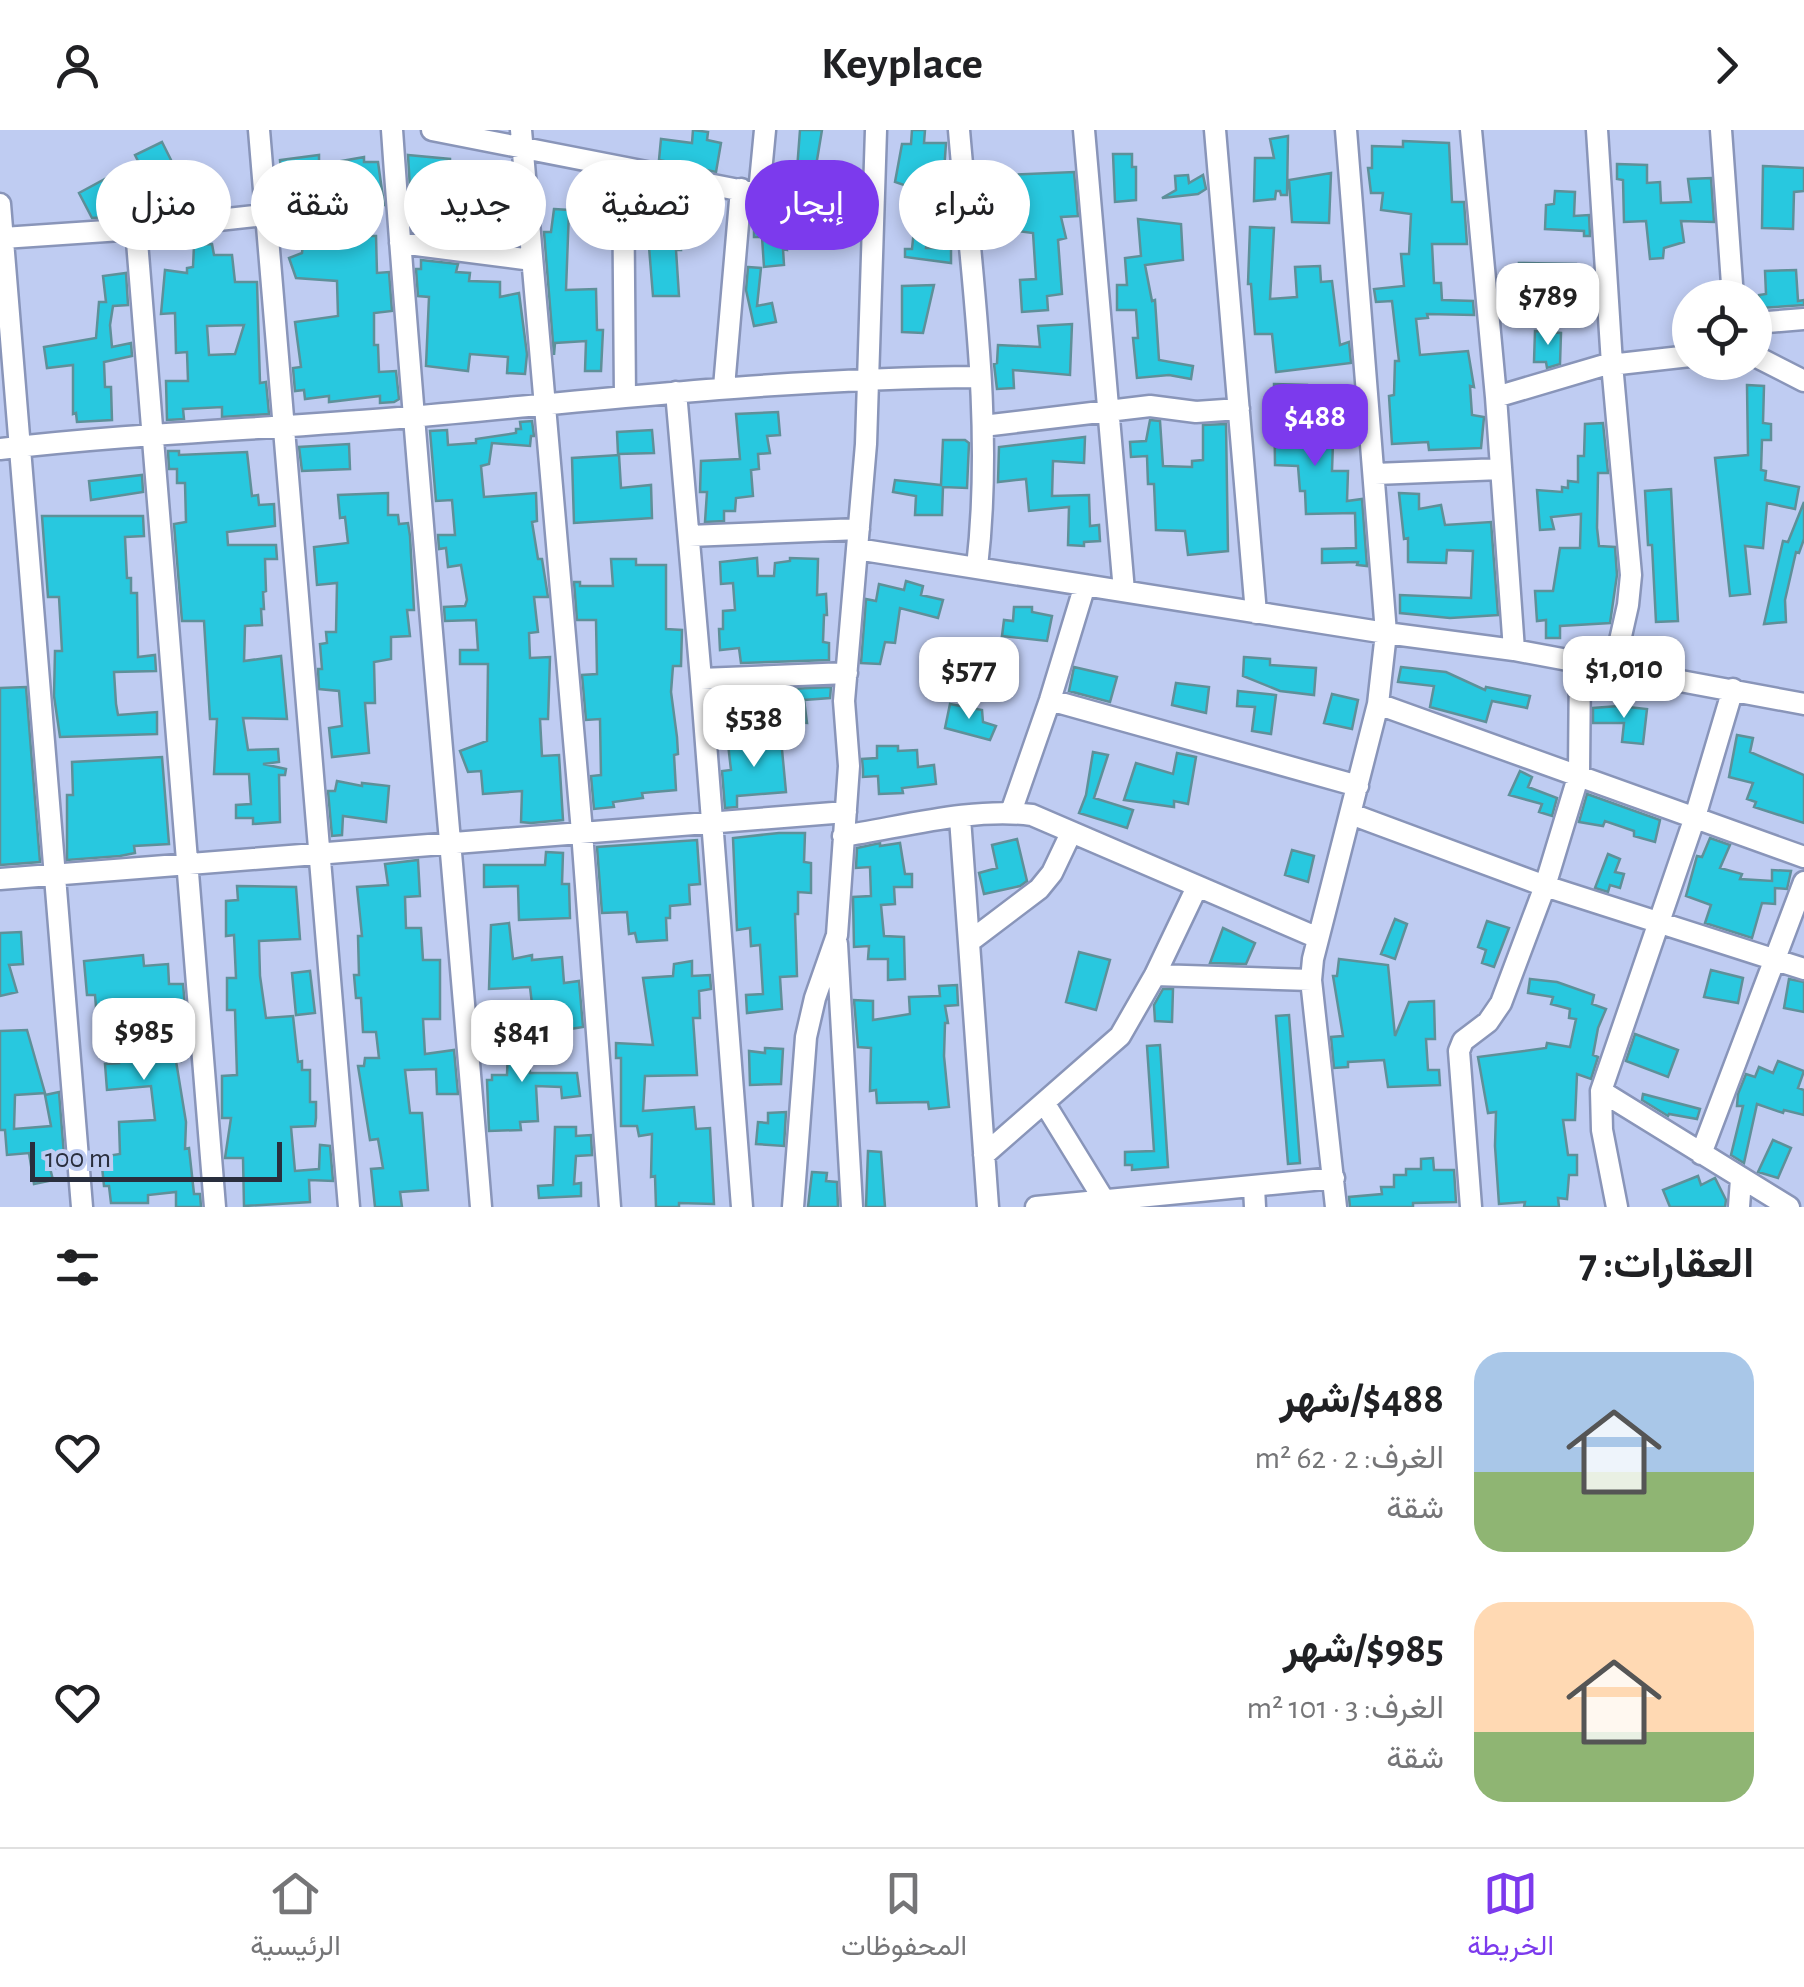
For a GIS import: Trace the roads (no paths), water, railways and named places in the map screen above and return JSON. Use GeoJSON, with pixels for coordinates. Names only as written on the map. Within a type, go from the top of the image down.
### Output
{"type":"FeatureCollection","features":[{"type":"Feature","properties":{"kind":"street"},"geometry":{"type":"LineString","coordinates":[[259,130],[261,160]]}},
{"type":"Feature","properties":{"kind":"street"},"geometry":{"type":"LineString","coordinates":[[392,130],[412,416],[452,842],[480,1207]]}},
{"type":"Feature","properties":{"kind":"street"},"geometry":{"type":"LineString","coordinates":[[437,130],[521,139],[595,160]]}},
{"type":"Feature","properties":{"kind":"street"},"geometry":{"type":"LineString","coordinates":[[758,160],[765,130]]}},
{"type":"Feature","properties":{"kind":"street"},"geometry":{"type":"LineString","coordinates":[[874,160],[876,130]]}},
{"type":"Feature","properties":{"kind":"street"},"geometry":{"type":"LineString","coordinates":[[959,130],[983,426],[984,506],[977,567]]}},
{"type":"Feature","properties":{"kind":"street"},"geometry":{"type":"LineString","coordinates":[[1084,130],[1124,591]]}},
{"type":"Feature","properties":{"kind":"street"},"geometry":{"type":"LineString","coordinates":[[1215,130],[1256,613]]}},
{"type":"Feature","properties":{"kind":"street"},"geometry":{"type":"LineString","coordinates":[[1336,1207],[1311,980],[1318,938],[1378,704],[1386,633],[1346,130]]}},
{"type":"Feature","properties":{"kind":"street"},"geometry":{"type":"LineString","coordinates":[[1471,130],[1514,650]]}},
{"type":"Feature","properties":{"kind":"street"},"geometry":{"type":"LineString","coordinates":[[1598,130],[1630,575],[1628,605],[1614,667]]}},
{"type":"Feature","properties":{"kind":"street"},"geometry":{"type":"LineString","coordinates":[[1721,130],[1732,280]]}},
{"type":"Feature","properties":{"kind":"street"},"geometry":{"type":"LineString","coordinates":[[521,139],[582,832],[610,1207]]}},
{"type":"Feature","properties":{"kind":"street"},"geometry":{"type":"LineString","coordinates":[[0,204],[10,448],[57,875],[82,1207]]}},
{"type":"Feature","properties":{"kind":"street"},"geometry":{"type":"LineString","coordinates":[[724,387],[745,229]]}},
{"type":"Feature","properties":{"kind":"street"},"geometry":{"type":"LineString","coordinates":[[3,238],[96,232]]}},
{"type":"Feature","properties":{"kind":"street"},"geometry":{"type":"LineString","coordinates":[[400,243],[532,260]]}},
{"type":"Feature","properties":{"kind":"street"},"geometry":{"type":"LineString","coordinates":[[137,250],[215,1207]]}},
{"type":"Feature","properties":{"kind":"street"},"geometry":{"type":"LineString","coordinates":[[267,250],[349,1207]]}},
{"type":"Feature","properties":{"kind":"street"},"geometry":{"type":"LineString","coordinates":[[624,250],[625,397]]}},
{"type":"Feature","properties":{"kind":"street"},"geometry":{"type":"LineString","coordinates":[[852,1207],[837,935],[849,750],[843,712],[868,378],[870,250]]}},
{"type":"Feature","properties":{"kind":"street"},"geometry":{"type":"LineString","coordinates":[[1772,322],[1804,320]]}},
{"type":"Feature","properties":{"kind":"street"},"geometry":{"type":"LineString","coordinates":[[1496,397],[1612,364],[1672,358]]}},
{"type":"Feature","properties":{"kind":"street"},"geometry":{"type":"LineString","coordinates":[[1772,364],[1804,380]]}},
{"type":"Feature","properties":{"kind":"street"},"geometry":{"type":"LineString","coordinates":[[10,448],[724,387],[868,378],[979,377]]}},
{"type":"Feature","properties":{"kind":"street"},"geometry":{"type":"LineString","coordinates":[[676,392],[742,1207]]}},
{"type":"Feature","properties":{"kind":"street"},"geometry":{"type":"LineString","coordinates":[[983,426],[1150,406],[1196,412],[1239,409]]}},
{"type":"Feature","properties":{"kind":"street"},"geometry":{"type":"LineString","coordinates":[[1375,474],[1501,469]]}},
{"type":"Feature","properties":{"kind":"street"},"geometry":{"type":"LineString","coordinates":[[688,536],[858,539],[977,567],[1514,650],[1804,704]]}},
{"type":"Feature","properties":{"kind":"street"},"geometry":{"type":"LineString","coordinates":[[1011,812],[1084,585]]}},
{"type":"Feature","properties":{"kind":"street"},"geometry":{"type":"LineString","coordinates":[[1472,1207],[1460,1050],[1463,1041],[1488,1022],[1501,1004],[1546,886],[1578,774],[1580,661]]}},
{"type":"Feature","properties":{"kind":"street"},"geometry":{"type":"LineString","coordinates":[[701,679],[847,673]]}},
{"type":"Feature","properties":{"kind":"street"},"geometry":{"type":"LineString","coordinates":[[1617,1207],[1602,1130],[1602,1091],[1695,817],[1733,689]]}},
{"type":"Feature","properties":{"kind":"street"},"geometry":{"type":"LineString","coordinates":[[1050,700],[1358,786]]}},
{"type":"Feature","properties":{"kind":"street"},"geometry":{"type":"LineString","coordinates":[[1378,704],[1804,857]]}},
{"type":"Feature","properties":{"kind":"street"},"geometry":{"type":"LineString","coordinates":[[0,879],[846,812]]}},
{"type":"Feature","properties":{"kind":"street"},"geometry":{"type":"LineString","coordinates":[[843,836],[1011,812],[1032,816],[1318,938]]}},
{"type":"Feature","properties":{"kind":"street"},"geometry":{"type":"LineString","coordinates":[[1351,814],[1546,886],[1804,969]]}},
{"type":"Feature","properties":{"kind":"street"},"geometry":{"type":"LineString","coordinates":[[960,818],[988,1207]]}},
{"type":"Feature","properties":{"kind":"street"},"geometry":{"type":"LineString","coordinates":[[969,942],[1039,889],[1071,833]]}},
{"type":"Feature","properties":{"kind":"street"},"geometry":{"type":"LineString","coordinates":[[1701,1154],[1804,882]]}},
{"type":"Feature","properties":{"kind":"street"},"geometry":{"type":"LineString","coordinates":[[984,1155],[1120,1036],[1155,975],[1196,887]]}},
{"type":"Feature","properties":{"kind":"street"},"geometry":{"type":"LineString","coordinates":[[794,1207],[806,1037],[837,935]]}},
{"type":"Feature","properties":{"kind":"street"},"geometry":{"type":"LineString","coordinates":[[1155,975],[1311,980]]}},
{"type":"Feature","properties":{"kind":"street"},"geometry":{"type":"LineString","coordinates":[[1602,1091],[1788,1207]]}},
{"type":"Feature","properties":{"kind":"street"},"geometry":{"type":"LineString","coordinates":[[1044,1104],[1116,1201]]}},
{"type":"Feature","properties":{"kind":"street"},"geometry":{"type":"LineString","coordinates":[[1036,1207],[1255,1197],[1334,1178]]}},
{"type":"Feature","properties":{"kind":"street"},"geometry":{"type":"LineString","coordinates":[[1738,1207],[1741,1180]]}},
{"type":"Feature","properties":{"kind":"street"},"geometry":{"type":"LineString","coordinates":[[1799,1207],[1804,1192]]}}]}
